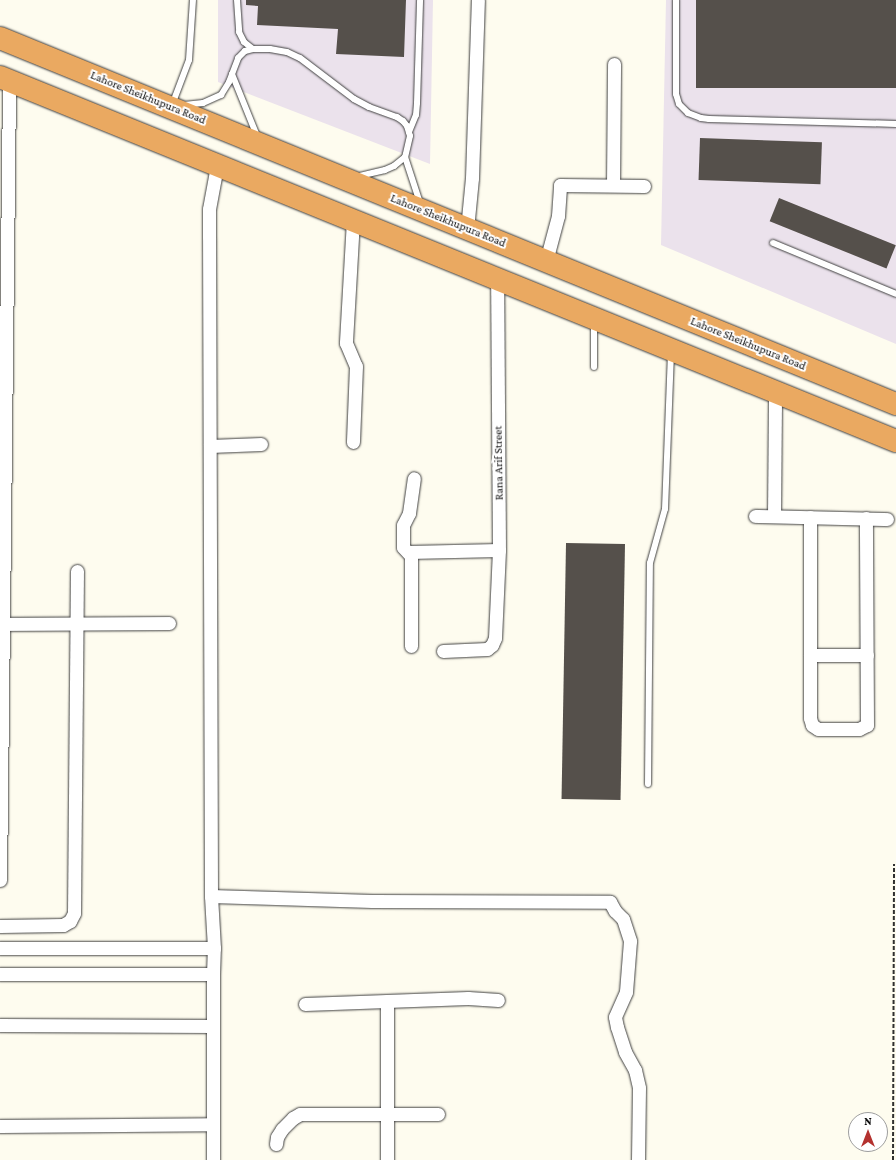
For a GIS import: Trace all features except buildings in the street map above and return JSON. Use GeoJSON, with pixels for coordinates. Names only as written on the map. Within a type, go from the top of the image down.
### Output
{"type":"FeatureCollection","features":[{"type":"Feature","properties":{"kind":"highway","name":"Lahore Sheikhupura Road"},"geometry":{"type":"LineString","coordinates":[[0,38],[896,404]]}},
{"type":"Feature","properties":{"kind":"highway"},"geometry":{"type":"LineString","coordinates":[[5,79],[896,441]]}},
{"type":"Feature","properties":{"kind":"highway"},"geometry":{"type":"LineString","coordinates":[[620,329],[633,297]]}},
{"type":"Feature","properties":{"kind":"street"},"geometry":{"type":"LineString","coordinates":[[467,228],[472,178],[478,0]]}},
{"type":"Feature","properties":{"kind":"street"},"geometry":{"type":"LineString","coordinates":[[614,64],[614,185]]}},
{"type":"Feature","properties":{"kind":"street"},"geometry":{"type":"LineString","coordinates":[[0,880],[5,79]]}},
{"type":"Feature","properties":{"kind":"street"},"geometry":{"type":"LineString","coordinates":[[213,1160],[212,974],[214,948],[211,896],[209,209],[217,166]]}},
{"type":"Feature","properties":{"kind":"street"},"geometry":{"type":"LineString","coordinates":[[546,261],[558,216],[560,186],[644,186]]}},
{"type":"Feature","properties":{"kind":"street"},"geometry":{"type":"LineString","coordinates":[[353,220],[346,343],[356,366],[353,442]]}},
{"type":"Feature","properties":{"kind":"street","name":"Rana Arif Street"},"geometry":{"type":"LineString","coordinates":[[443,651],[487,649],[492,645],[495,638],[499,550],[497,280]]}},
{"type":"Feature","properties":{"kind":"street"},"geometry":{"type":"LineString","coordinates":[[774,516],[775,392]]}},
{"type":"Feature","properties":{"kind":"street"},"geometry":{"type":"LineString","coordinates":[[210,446],[261,444]]}},
{"type":"Feature","properties":{"kind":"street"},"geometry":{"type":"LineString","coordinates":[[411,646],[411,556],[404,547],[404,524],[409,513],[414,478]]}},
{"type":"Feature","properties":{"kind":"street"},"geometry":{"type":"LineString","coordinates":[[755,516],[888,519]]}},
{"type":"Feature","properties":{"kind":"street"},"geometry":{"type":"LineString","coordinates":[[810,517],[810,718],[812,725],[818,729],[859,729],[864,728],[867,723],[866,518]]}},
{"type":"Feature","properties":{"kind":"street"},"geometry":{"type":"LineString","coordinates":[[409,552],[499,550]]}},
{"type":"Feature","properties":{"kind":"street"},"geometry":{"type":"LineString","coordinates":[[0,926],[63,925],[70,921],[74,913],[78,623],[77,571]]}},
{"type":"Feature","properties":{"kind":"street"},"geometry":{"type":"LineString","coordinates":[[1,624],[169,623]]}},
{"type":"Feature","properties":{"kind":"street"},"geometry":{"type":"LineString","coordinates":[[810,655],[867,655]]}},
{"type":"Feature","properties":{"kind":"street"},"geometry":{"type":"LineString","coordinates":[[211,896],[372,901],[610,902],[615,911],[623,919],[630,941],[626,992],[615,1017],[625,1052],[635,1070],[639,1088],[638,1160]]}},
{"type":"Feature","properties":{"kind":"street"},"geometry":{"type":"LineString","coordinates":[[0,948],[214,948]]}},
{"type":"Feature","properties":{"kind":"street"},"geometry":{"type":"LineString","coordinates":[[0,974],[212,974]]}},
{"type":"Feature","properties":{"kind":"street"},"geometry":{"type":"LineString","coordinates":[[305,1004],[468,998],[498,1000]]}},
{"type":"Feature","properties":{"kind":"street"},"geometry":{"type":"LineString","coordinates":[[387,1001],[387,1160]]}},
{"type":"Feature","properties":{"kind":"street"},"geometry":{"type":"LineString","coordinates":[[0,1025],[213,1026]]}},
{"type":"Feature","properties":{"kind":"street"},"geometry":{"type":"LineString","coordinates":[[276,1144],[277,1137],[282,1129],[298,1114],[438,1114]]}},
{"type":"Feature","properties":{"kind":"street"},"geometry":{"type":"LineString","coordinates":[[0,1126],[213,1124]]}},
{"type":"Feature","properties":{"kind":"lane"},"geometry":{"type":"LineString","coordinates":[[171,107],[189,60],[193,0]]}},
{"type":"Feature","properties":{"kind":"lane"},"geometry":{"type":"LineString","coordinates":[[237,0],[239,32],[244,42],[253,49]]}},
{"type":"Feature","properties":{"kind":"lane"},"geometry":{"type":"LineString","coordinates":[[342,178],[355,177],[385,170],[394,166],[405,157],[410,143],[409,132],[416,109],[420,0]]}},
{"type":"Feature","properties":{"kind":"lane"},"geometry":{"type":"LineString","coordinates":[[676,0],[676,94],[679,104],[688,113],[701,118],[709,119],[896,124]]}},
{"type":"Feature","properties":{"kind":"lane"},"geometry":{"type":"LineString","coordinates":[[171,107],[215,99],[225,90],[241,54],[253,49],[270,49],[287,52],[300,58],[354,99],[403,121],[409,132]]}},
{"type":"Feature","properties":{"kind":"lane"},"geometry":{"type":"LineString","coordinates":[[232,74],[260,144]]}},
{"type":"Feature","properties":{"kind":"lane"},"geometry":{"type":"LineString","coordinates":[[405,157],[413,186],[424,211]]}},
{"type":"Feature","properties":{"kind":"lane"},"geometry":{"type":"LineString","coordinates":[[773,243],[896,294]]}},
{"type":"Feature","properties":{"kind":"lane"},"geometry":{"type":"LineString","coordinates":[[594,318],[594,367]]}},
{"type":"Feature","properties":{"kind":"lane"},"geometry":{"type":"LineString","coordinates":[[648,784],[650,563],[665,509],[671,349]]}},
{"type":"Feature","properties":{"kind":"path"},"geometry":{"type":"LineString","coordinates":[[893,1160],[894,864]]}},
{"type":"Feature","properties":{"kind":"shaded area"},"geometry":{"type":"Polygon","coordinates":[[[218,0],[433,0],[430,164],[218,82],[218,0]]]}},
{"type":"Feature","properties":{"kind":"shaded area"},"geometry":{"type":"Polygon","coordinates":[[[666,0],[896,0],[896,344],[661,245],[666,0]]]}}]}
